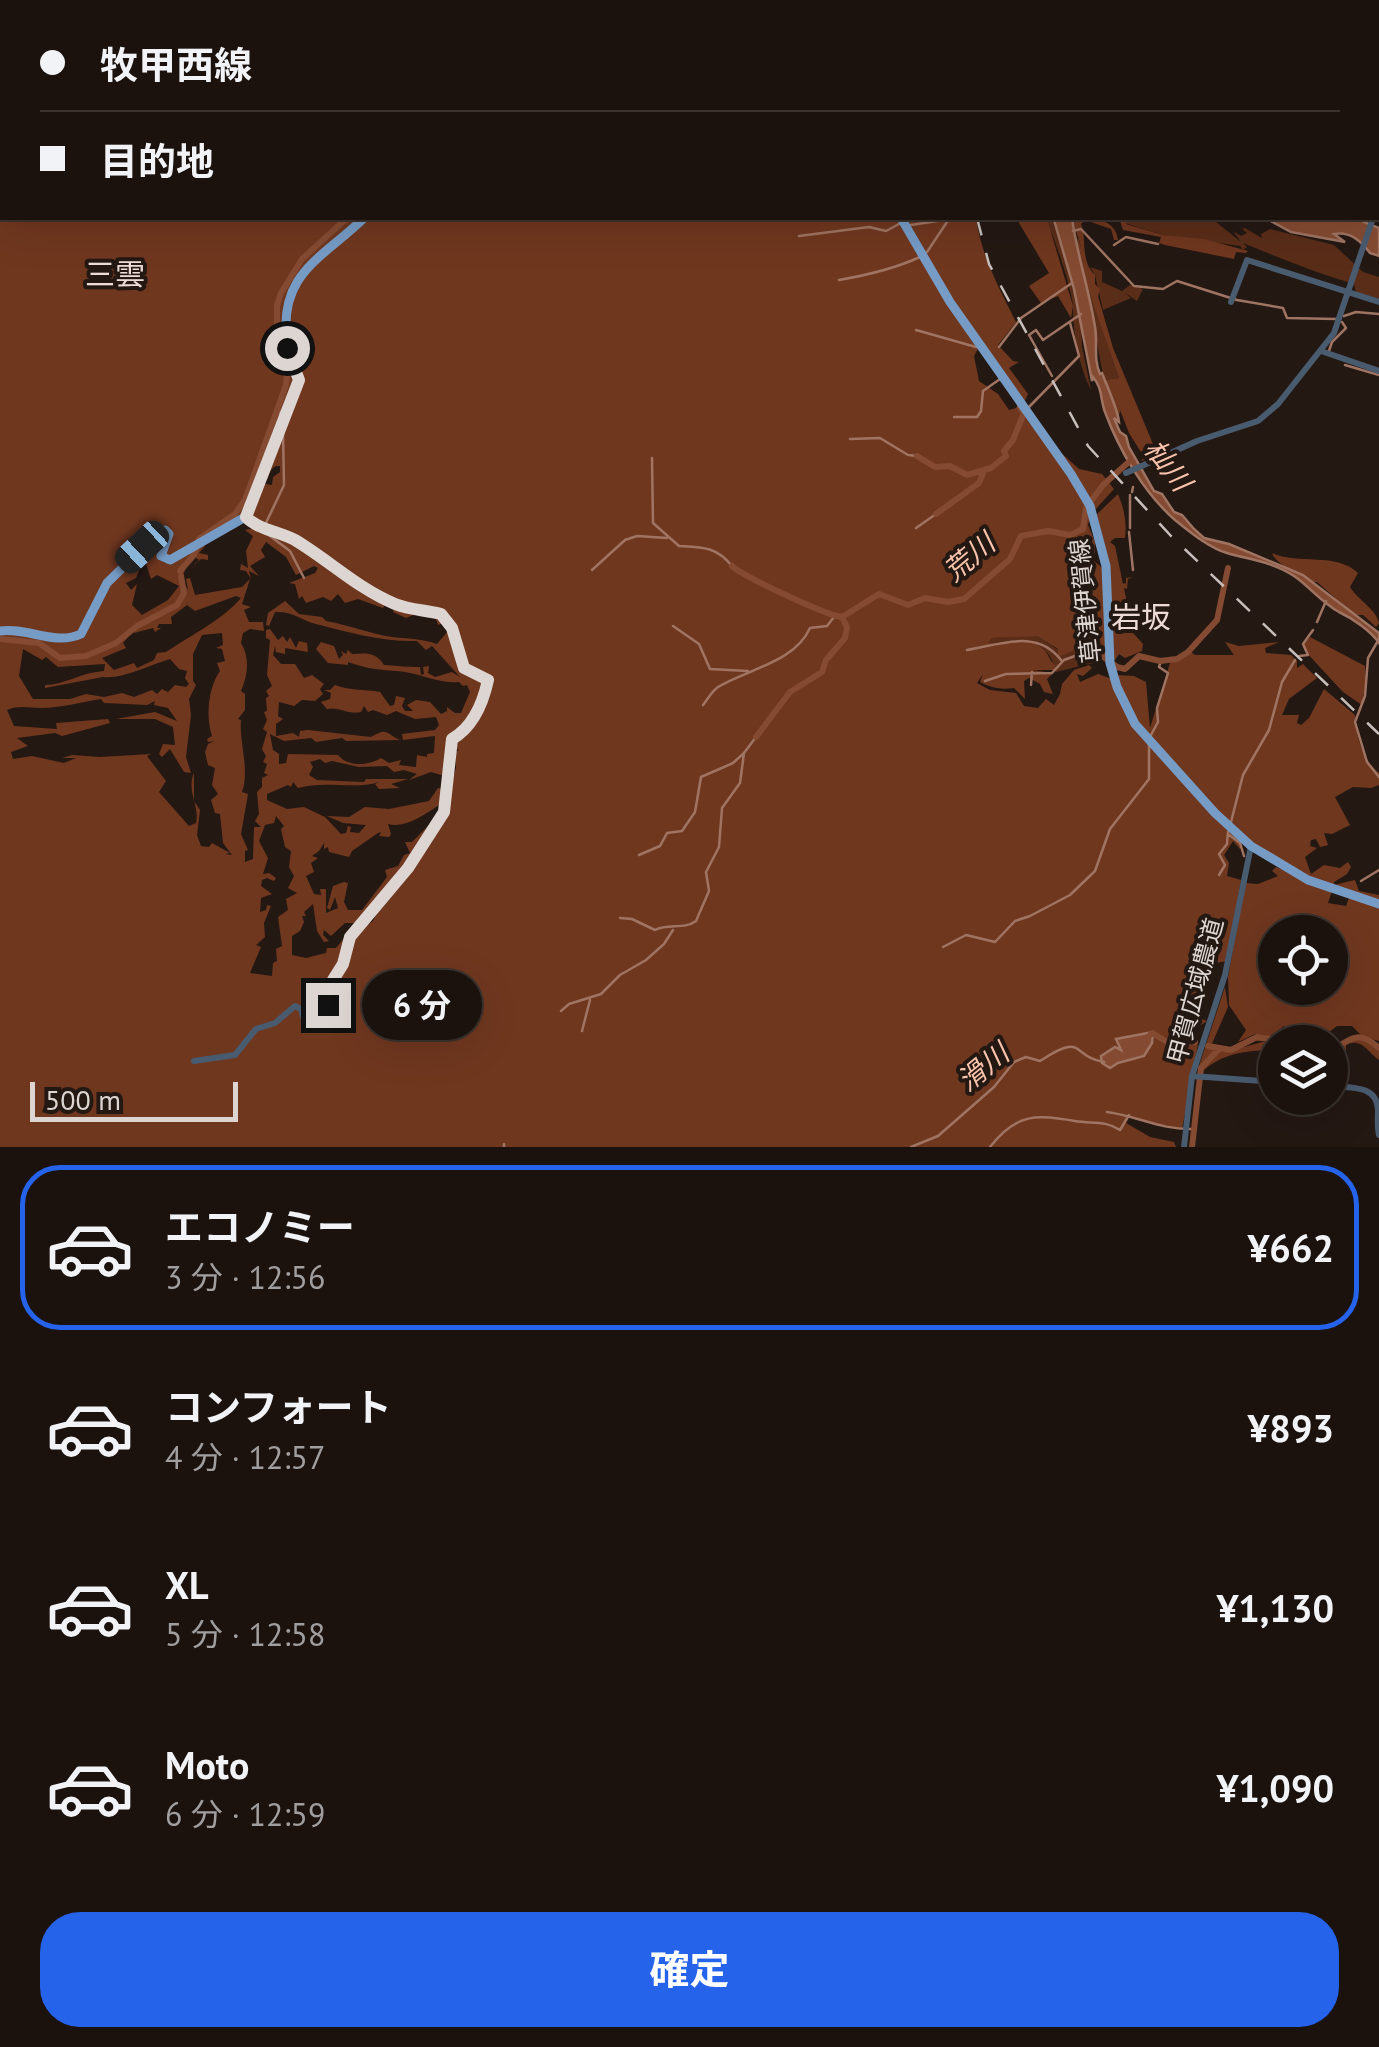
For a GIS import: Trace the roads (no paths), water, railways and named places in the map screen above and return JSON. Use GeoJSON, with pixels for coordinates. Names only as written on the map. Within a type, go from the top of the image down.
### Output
{"type":"FeatureCollection","features":[{"type":"Feature","properties":{"kind":"main road"},"geometry":{"type":"LineString","coordinates":[[0,632],[21,630],[62,638],[81,634],[107,583],[158,532],[165,530],[169,534],[161,556],[170,560],[246,517],[299,380],[287,348],[287,302],[310,262],[362,220]]}},
{"type":"Feature","properties":{"kind":"main road","name":"草津伊賀線"},"geometry":{"type":"LineString","coordinates":[[902,220],[950,302],[1086,498],[1106,566],[1108,646],[1113,674],[1122,700],[1140,730],[1250,846],[1308,880],[1379,904]]}},
{"type":"Feature","properties":{"kind":"street"},"geometry":{"type":"LineString","coordinates":[[1128,472],[1268,414],[1321,351],[1338,324],[1372,220]]}},
{"type":"Feature","properties":{"kind":"street"},"geometry":{"type":"LineString","coordinates":[[1233,300],[1247,260],[1349,289],[1379,302]]}},
{"type":"Feature","properties":{"kind":"street"},"geometry":{"type":"LineString","coordinates":[[1321,351],[1379,371]]}},
{"type":"Feature","properties":{"kind":"street"},"geometry":{"type":"LineString","coordinates":[[194,1061],[235,1054],[256,1029],[275,1022],[295,1006],[301,1009],[304,1020],[321,1022],[350,937],[408,868],[444,812],[452,739],[466,731],[479,709],[488,680],[464,668],[452,628],[441,614],[391,602],[346,578],[292,538],[251,524],[246,517]]}},
{"type":"Feature","properties":{"kind":"street","name":"甲賀広域農道"},"geometry":{"type":"LineString","coordinates":[[1184,1147],[1192,1076],[1225,975],[1250,846]]}},
{"type":"Feature","properties":{"kind":"street"},"geometry":{"type":"LineString","coordinates":[[1192,1076],[1258,1081]]}},
{"type":"Feature","properties":{"kind":"street"},"geometry":{"type":"LineString","coordinates":[[1348,1088],[1372,1094],[1378,1104],[1379,1136]]}},
{"type":"Feature","properties":{"kind":"waterway","name":"荒川"},"geometry":{"type":"LineString","coordinates":[[180,571],[194,555],[199,539],[235,514],[245,500],[286,385],[287,373],[278,364],[277,356],[277,306],[281,293],[302,259],[345,220]]}},
{"type":"Feature","properties":{"kind":"waterway"},"geometry":{"type":"LineString","coordinates":[[911,225],[944,220]]}},
{"type":"Feature","properties":{"kind":"waterway"},"geometry":{"type":"LineString","coordinates":[[927,252],[947,222]]}},
{"type":"Feature","properties":{"kind":"waterway"},"geometry":{"type":"LineString","coordinates":[[799,236],[869,227],[886,231],[899,224]]}},
{"type":"Feature","properties":{"kind":"waterway"},"geometry":{"type":"LineString","coordinates":[[1073,231],[1081,229],[1134,286],[1163,289],[1177,281],[1237,300],[1283,308],[1287,318],[1336,319]]}},
{"type":"Feature","properties":{"kind":"waterway"},"geometry":{"type":"LineString","coordinates":[[1114,245],[1126,237],[1158,244]]}},
{"type":"Feature","properties":{"kind":"waterway"},"geometry":{"type":"LineString","coordinates":[[839,280],[920,257]]}},
{"type":"Feature","properties":{"kind":"waterway"},"geometry":{"type":"LineString","coordinates":[[999,347],[1021,318],[1072,283]]}},
{"type":"Feature","properties":{"kind":"waterway"},"geometry":{"type":"LineString","coordinates":[[1344,316],[1356,312],[1379,314]]}},
{"type":"Feature","properties":{"kind":"waterway"},"geometry":{"type":"LineString","coordinates":[[1052,376],[1029,335],[1036,330],[1043,340],[1081,314]]}},
{"type":"Feature","properties":{"kind":"waterway"},"geometry":{"type":"LineString","coordinates":[[1329,351],[1346,328],[1342,322]]}},
{"type":"Feature","properties":{"kind":"waterway"},"geometry":{"type":"LineString","coordinates":[[1028,408],[1079,356],[1070,323]]}},
{"type":"Feature","properties":{"kind":"waterway"},"geometry":{"type":"LineString","coordinates":[[916,330],[976,347]]}},
{"type":"Feature","properties":{"kind":"waterway"},"geometry":{"type":"LineString","coordinates":[[1345,365],[1379,375]]}},
{"type":"Feature","properties":{"kind":"waterway"},"geometry":{"type":"LineString","coordinates":[[954,417],[977,417],[983,391],[1000,379]]}},
{"type":"Feature","properties":{"kind":"waterway"},"geometry":{"type":"LineString","coordinates":[[278,405],[281,421]]}},
{"type":"Feature","properties":{"kind":"waterway"},"geometry":{"type":"LineString","coordinates":[[917,456],[935,467],[950,466],[967,475],[991,468],[1006,456],[1004,451],[1024,413],[1020,407]]}},
{"type":"Feature","properties":{"kind":"waterway"},"geometry":{"type":"LineString","coordinates":[[265,525],[284,485],[283,433]]}},
{"type":"Feature","properties":{"kind":"waterway"},"geometry":{"type":"LineString","coordinates":[[850,439],[880,438],[908,455],[917,456]]}},
{"type":"Feature","properties":{"kind":"waterway"},"geometry":{"type":"LineString","coordinates":[[652,458],[653,523],[679,546],[714,551],[732,566]]}},
{"type":"Feature","properties":{"kind":"waterway","name":"荒川"},"geometry":{"type":"LineString","coordinates":[[756,737],[790,692],[822,672],[826,660],[845,638],[847,627],[842,617],[879,594],[908,605],[925,598],[948,602],[964,599],[1010,559],[1021,536],[1048,531],[1070,535],[1083,529],[1086,508],[1103,485],[1131,460]]}},
{"type":"Feature","properties":{"kind":"waterway"},"geometry":{"type":"LineString","coordinates":[[936,514],[979,483],[984,471]]}},
{"type":"Feature","properties":{"kind":"waterway"},"geometry":{"type":"LineString","coordinates":[[1132,492],[1133,487]]}},
{"type":"Feature","properties":{"kind":"waterway"},"geometry":{"type":"LineString","coordinates":[[1130,495],[1130,528]]}},
{"type":"Feature","properties":{"kind":"waterway"},"geometry":{"type":"LineString","coordinates":[[916,528],[936,514]]}},
{"type":"Feature","properties":{"kind":"waterway"},"geometry":{"type":"LineString","coordinates":[[1129,532],[1133,570]]}},
{"type":"Feature","properties":{"kind":"waterway"},"geometry":{"type":"LineString","coordinates":[[266,533],[290,551],[304,578]]}},
{"type":"Feature","properties":{"kind":"waterway"},"geometry":{"type":"LineString","coordinates":[[592,570],[625,540],[637,536],[667,538]]}},
{"type":"Feature","properties":{"kind":"waterway"},"geometry":{"type":"LineString","coordinates":[[732,566],[786,595],[842,617]]}},
{"type":"Feature","properties":{"kind":"waterway"},"geometry":{"type":"LineString","coordinates":[[1083,653],[1101,655],[1125,669],[1139,656],[1160,661],[1177,659],[1217,620],[1228,568]]}},
{"type":"Feature","properties":{"kind":"waterway","name":"荒川"},"geometry":{"type":"LineString","coordinates":[[0,639],[39,643],[60,658],[86,656],[116,643],[137,626],[177,605],[184,593],[181,576]]}},
{"type":"Feature","properties":{"kind":"waterway"},"geometry":{"type":"LineString","coordinates":[[1317,622],[1326,601]]}},
{"type":"Feature","properties":{"kind":"waterway"},"geometry":{"type":"LineString","coordinates":[[703,705],[718,687],[782,657],[803,640],[810,628],[827,626],[834,617]]}},
{"type":"Feature","properties":{"kind":"waterway"},"geometry":{"type":"LineString","coordinates":[[673,626],[699,644],[710,669],[748,671]]}},
{"type":"Feature","properties":{"kind":"waterway"},"geometry":{"type":"LineString","coordinates":[[1299,656],[1308,655],[1303,644],[1313,630]]}},
{"type":"Feature","properties":{"kind":"waterway"},"geometry":{"type":"LineString","coordinates":[[1379,639],[1368,658],[1365,696],[1355,722],[1367,762],[1379,777]]}},
{"type":"Feature","properties":{"kind":"waterway"},"geometry":{"type":"LineString","coordinates":[[967,650],[1029,641],[1041,644],[1061,660]]}},
{"type":"Feature","properties":{"kind":"waterway"},"geometry":{"type":"LineString","coordinates":[[985,681],[1006,674],[1052,673],[1064,660],[1083,653]]}},
{"type":"Feature","properties":{"kind":"waterway"},"geometry":{"type":"LineString","coordinates":[[1231,822],[1243,775],[1269,730],[1282,682],[1295,660]]}},
{"type":"Feature","properties":{"kind":"waterway"},"geometry":{"type":"LineString","coordinates":[[1151,735],[1158,722],[1157,708],[1168,673],[1159,667],[1161,661]]}},
{"type":"Feature","properties":{"kind":"waterway"},"geometry":{"type":"LineString","coordinates":[[1031,685],[1032,672]]}},
{"type":"Feature","properties":{"kind":"waterway"},"geometry":{"type":"LineString","coordinates":[[620,918],[655,930],[696,921],[709,891],[706,872],[719,847],[722,808],[740,783],[744,753],[756,737]]}},
{"type":"Feature","properties":{"kind":"waterway"},"geometry":{"type":"LineString","coordinates":[[943,947],[966,935],[995,942],[1015,921],[1070,895],[1095,871],[1110,829],[1149,779],[1149,743]]}},
{"type":"Feature","properties":{"kind":"waterway"},"geometry":{"type":"LineString","coordinates":[[639,855],[660,846],[667,833],[682,831],[695,812],[701,777],[733,763],[744,753]]}},
{"type":"Feature","properties":{"kind":"waterway"},"geometry":{"type":"LineString","coordinates":[[1219,875],[1225,865],[1219,854],[1227,844],[1228,832]]}},
{"type":"Feature","properties":{"kind":"waterway"},"geometry":{"type":"LineString","coordinates":[[1228,834],[1240,843],[1244,856]]}},
{"type":"Feature","properties":{"kind":"waterway"},"geometry":{"type":"LineString","coordinates":[[1361,881],[1379,870]]}},
{"type":"Feature","properties":{"kind":"waterway"},"geometry":{"type":"LineString","coordinates":[[561,1011],[569,1004],[601,994],[620,975],[646,960],[673,930]]}},
{"type":"Feature","properties":{"kind":"waterway"},"geometry":{"type":"LineString","coordinates":[[582,1031],[590,1000]]}},
{"type":"Feature","properties":{"kind":"waterway","name":"滑川"},"geometry":{"type":"LineString","coordinates":[[1147,1038],[1152,1033],[1176,1047],[1182,1042],[1195,1042]]}},
{"type":"Feature","properties":{"kind":"waterway","name":"滑川"},"geometry":{"type":"LineString","coordinates":[[1208,1046],[1231,1050],[1258,1037]]}},
{"type":"Feature","properties":{"kind":"waterway","name":"滑川"},"geometry":{"type":"LineString","coordinates":[[1348,1040],[1364,1038],[1379,1048]]}},
{"type":"Feature","properties":{"kind":"waterway","name":"滑川"},"geometry":{"type":"LineString","coordinates":[[911,1147],[938,1136],[994,1087],[1014,1062],[1026,1057],[1040,1061],[1071,1047],[1104,1062]]}},
{"type":"Feature","properties":{"kind":"waterway"},"geometry":{"type":"LineString","coordinates":[[1192,1147],[1201,1068],[1219,1049]]}},
{"type":"Feature","properties":{"kind":"waterway"},"geometry":{"type":"LineString","coordinates":[[1107,1112],[1192,1129]]}},
{"type":"Feature","properties":{"kind":"waterway"},"geometry":{"type":"LineString","coordinates":[[990,1147],[1009,1127],[1028,1119],[1098,1123],[1120,1130],[1129,1115]]}},
{"type":"Feature","properties":{"kind":"railway"},"geometry":{"type":"LineString","coordinates":[[978,220],[989,264],[1088,446],[1171,536],[1379,734]]}},
{"type":"Feature","properties":{"kind":"district","name":"三雲"},"geometry":{"type":"Point","coordinates":[115,275]}},
{"type":"Feature","properties":{"kind":"district","name":"岩坂"},"geometry":{"type":"Point","coordinates":[1141,618]}},
{"type":"Feature","properties":{"kind":"water label","name":"杣川"},"geometry":{"type":"Point","coordinates":[1168,465]}}]}
